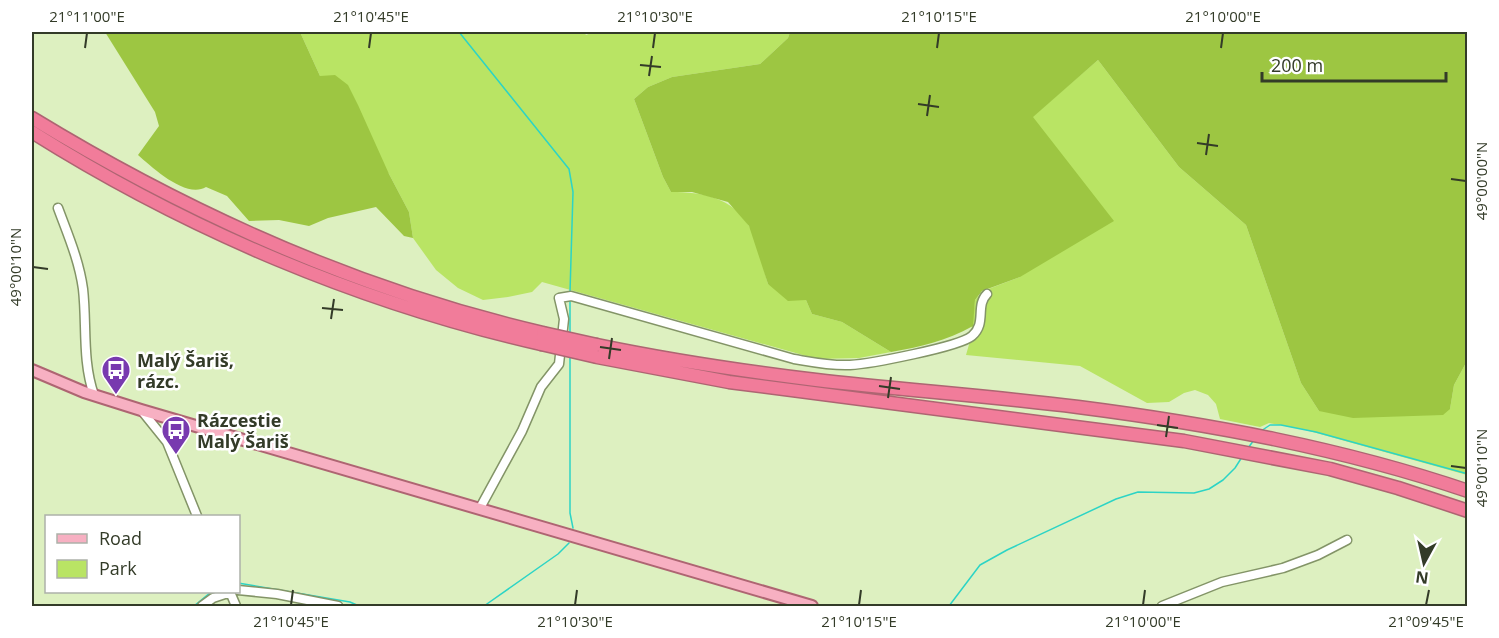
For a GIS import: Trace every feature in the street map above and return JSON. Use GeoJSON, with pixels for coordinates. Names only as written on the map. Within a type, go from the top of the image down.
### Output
{"type":"FeatureCollection","features":[{"type":"Feature","properties":{"kind":"highway"},"geometry":{"type":"LineString","coordinates":[[32,118],[137,179],[216,219],[287,251],[434,304],[542,339],[729,382],[1184,441],[1330,469],[1467,511]]}},
{"type":"Feature","properties":{"kind":"highway"},"geometry":{"type":"LineString","coordinates":[[32,132],[142,195],[205,227],[283,262],[414,309],[503,336],[542,339]]}},
{"type":"Feature","properties":{"kind":"highway"},"geometry":{"type":"LineString","coordinates":[[597,351],[653,356],[783,376],[1078,407],[1186,423],[1326,451],[1467,491]]}},
{"type":"Feature","properties":{"kind":"main road"},"geometry":{"type":"LineString","coordinates":[[32,370],[94,395],[141,410],[812,606]]}},
{"type":"Feature","properties":{"kind":"street"},"geometry":{"type":"LineString","coordinates":[[58,208],[79,262],[89,383],[94,395]]}},
{"type":"Feature","properties":{"kind":"street"},"geometry":{"type":"LineString","coordinates":[[480,508],[522,431],[541,387],[559,364],[564,319],[559,298],[564,296],[582,299],[794,359],[848,366],[891,359],[965,340],[979,327],[982,301],[987,294]]}},
{"type":"Feature","properties":{"kind":"street"},"geometry":{"type":"LineString","coordinates":[[141,410],[166,442],[198,515]]}},
{"type":"Feature","properties":{"kind":"street"},"geometry":{"type":"LineString","coordinates":[[166,442],[171,431],[180,421]]}},
{"type":"Feature","properties":{"kind":"street"},"geometry":{"type":"LineString","coordinates":[[1162,606],[1222,582],[1300,562],[1347,540]]}},
{"type":"Feature","properties":{"kind":"street"},"geometry":{"type":"LineString","coordinates":[[240,591],[268,592],[338,606]]}},
{"type":"Feature","properties":{"kind":"street"},"geometry":{"type":"LineString","coordinates":[[202,606],[213,598],[227,593]]}},
{"type":"Feature","properties":{"kind":"green space"},"geometry":{"type":"Polygon","coordinates":[[[105,32],[300,32],[320,76],[335,75],[348,85],[409,212],[413,238],[404,236],[376,207],[328,218],[309,226],[279,220],[249,221],[227,196],[206,187],[198,190],[189,189],[170,180],[138,155],[159,126],[155,112],[105,32]]]}},
{"type":"Feature","properties":{"kind":"green space"},"geometry":{"type":"Polygon","coordinates":[[[300,32],[584,32],[586,35],[594,32],[790,32],[788,38],[760,64],[672,77],[648,87],[634,99],[663,177],[671,192],[705,195],[734,208],[752,232],[768,284],[806,300],[812,314],[842,322],[891,352],[859,358],[817,359],[542,282],[532,292],[483,300],[458,288],[436,270],[413,238],[409,212],[389,174],[320,76],[300,32]]]}},
{"type":"Feature","properties":{"kind":"green space"},"geometry":{"type":"Polygon","coordinates":[[[790,32],[1467,32],[1467,361],[1454,385],[1450,409],[1443,415],[1353,418],[1319,411],[1301,383],[1246,225],[1179,167],[1098,60],[1033,117],[1114,221],[1020,277],[982,291],[975,300],[973,326],[943,340],[923,346],[891,352],[842,322],[812,314],[806,300],[788,301],[768,284],[749,226],[728,202],[692,192],[671,192],[663,177],[634,99],[648,87],[672,77],[760,64],[788,38],[790,32]]]}},
{"type":"Feature","properties":{"kind":"green space"},"geometry":{"type":"Polygon","coordinates":[[[1098,60],[1179,167],[1246,225],[1301,383],[1319,411],[1450,409],[1454,385],[1467,361],[1467,475],[1302,429],[1269,423],[1260,427],[1220,419],[1216,404],[1208,395],[1195,390],[1184,393],[1169,402],[1147,403],[1080,366],[966,355],[975,300],[983,291],[1020,277],[1033,116],[1098,60]]]}},
{"type":"Feature","properties":{"kind":"waterway"},"geometry":{"type":"LineString","coordinates":[[459,32],[569,169],[573,192],[570,292]]}},
{"type":"Feature","properties":{"kind":"waterway"},"geometry":{"type":"LineString","coordinates":[[570,301],[570,335]]}},
{"type":"Feature","properties":{"kind":"waterway"},"geometry":{"type":"LineString","coordinates":[[570,358],[570,513],[573,528]]}},
{"type":"Feature","properties":{"kind":"waterway"},"geometry":{"type":"LineString","coordinates":[[1261,431],[1270,425],[1281,425],[1316,432],[1468,474]]}},
{"type":"Feature","properties":{"kind":"waterway"},"geometry":{"type":"LineString","coordinates":[[1248,448],[1254,440]]}},
{"type":"Feature","properties":{"kind":"waterway"},"geometry":{"type":"LineString","coordinates":[[949,606],[980,565],[1007,550],[1116,499],[1138,492],[1194,493],[1209,489],[1223,480],[1242,457]]}},
{"type":"Feature","properties":{"kind":"waterway"},"geometry":{"type":"LineString","coordinates":[[484,606],[558,554],[569,543]]}},
{"type":"Feature","properties":{"kind":"waterway"},"geometry":{"type":"LineString","coordinates":[[240,583],[350,602],[359,606]]}},
{"type":"Feature","properties":{"kind":"waterway"},"geometry":{"type":"LineString","coordinates":[[194,606],[210,593]]}},
{"type":"Feature","properties":{"kind":"place","name":"Malý Šariš, rázc."},"geometry":{"type":"Point","coordinates":[116,396]}},
{"type":"Feature","properties":{"kind":"place","name":"Rázcestie Malý Šariš"},"geometry":{"type":"Point","coordinates":[176,456]}}]}
